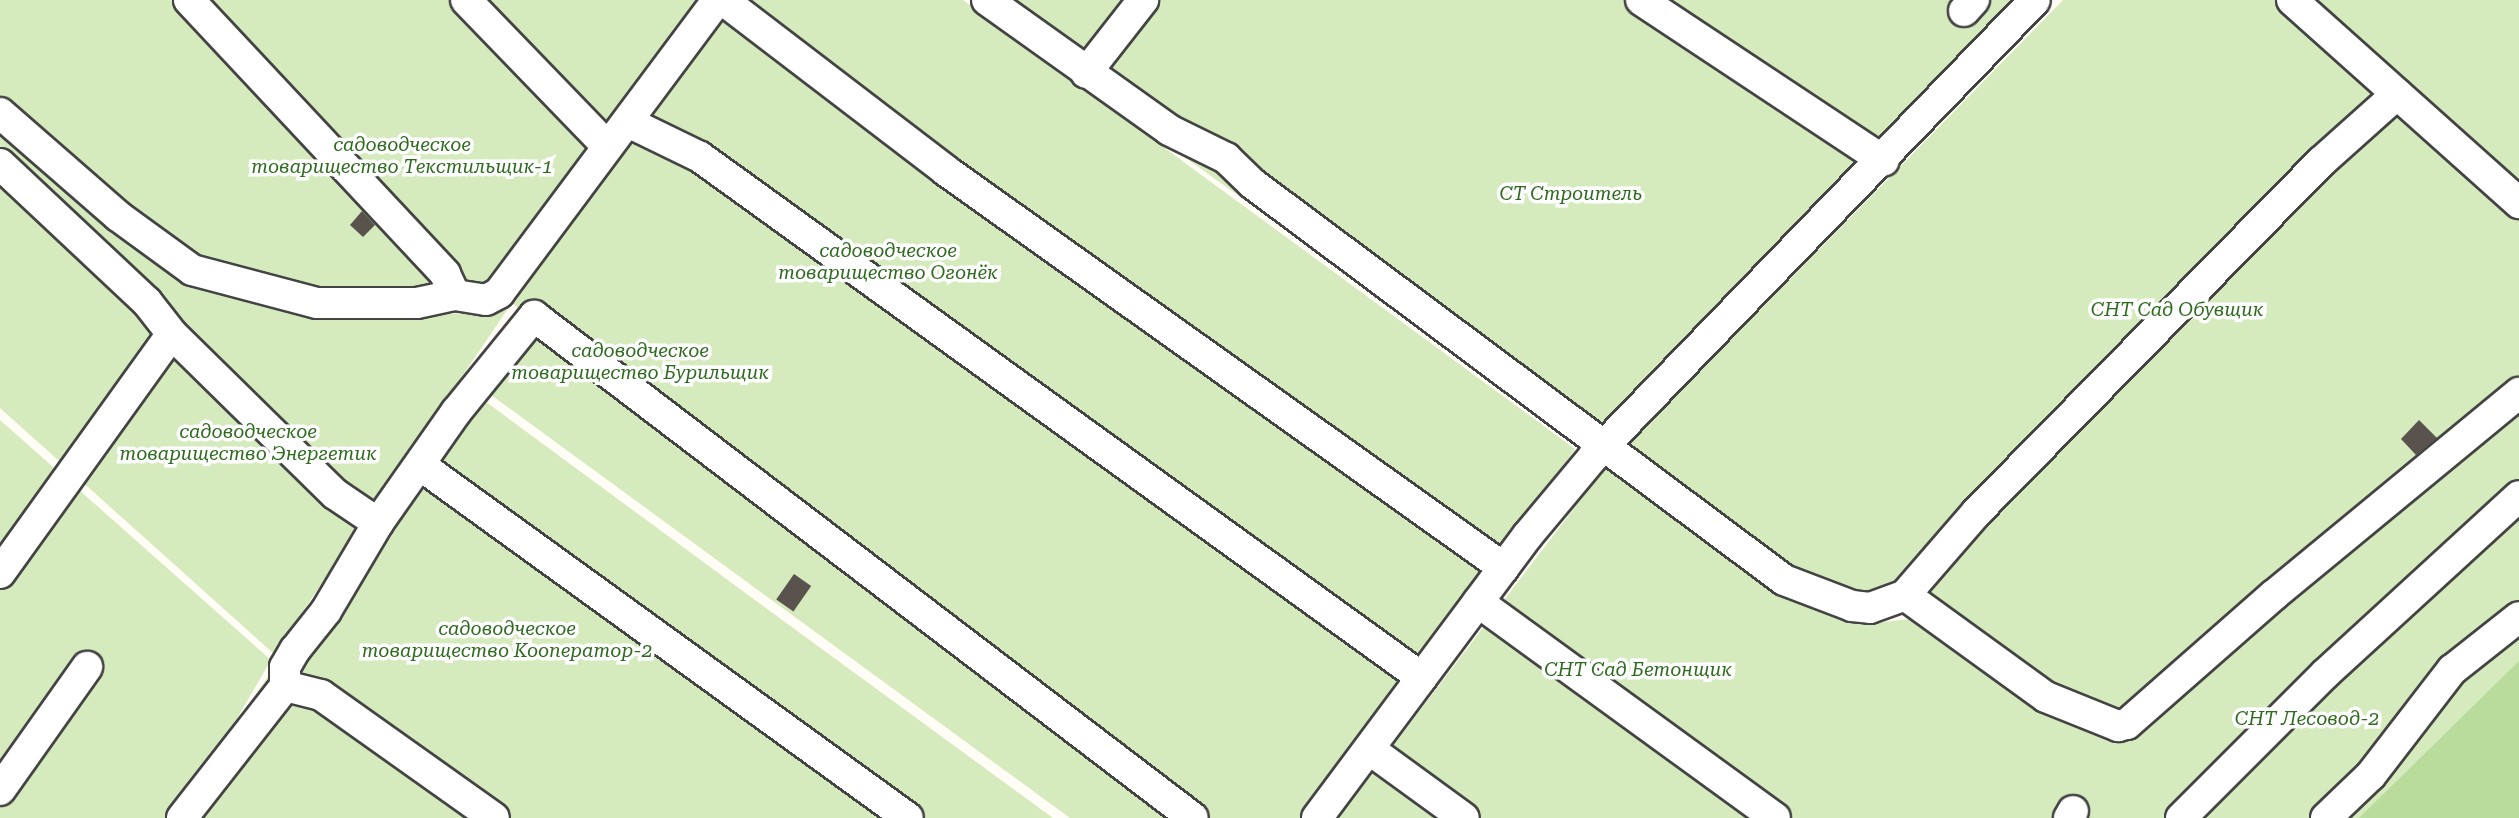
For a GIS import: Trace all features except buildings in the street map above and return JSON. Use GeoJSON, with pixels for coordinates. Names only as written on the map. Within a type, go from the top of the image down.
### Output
{"type":"FeatureCollection","features":[{"type":"Feature","properties":{"kind":"street"},"geometry":{"type":"LineString","coordinates":[[188,0],[445,274],[455,295]]}},
{"type":"Feature","properties":{"kind":"street"},"geometry":{"type":"LineString","coordinates":[[466,0],[605,144]]}},
{"type":"Feature","properties":{"kind":"street"},"geometry":{"type":"LineString","coordinates":[[0,113],[118,216],[192,270],[317,303],[417,303],[455,295],[486,300],[499,293],[605,144],[628,122],[717,0]]}},
{"type":"Feature","properties":{"kind":"street"},"geometry":{"type":"LineString","coordinates":[[723,0],[945,170],[1504,568]]}},
{"type":"Feature","properties":{"kind":"street"},"geometry":{"type":"LineString","coordinates":[[987,0],[1086,74],[1169,130],[1226,158],[1253,184],[1784,580],[1852,606],[1871,608],[1905,596],[1977,512],[2321,162],[2397,94]]}},
{"type":"Feature","properties":{"kind":"street"},"geometry":{"type":"LineString","coordinates":[[1086,74],[1143,0]]}},
{"type":"Feature","properties":{"kind":"street"},"geometry":{"type":"LineString","coordinates":[[1641,0],[1884,161]]}},
{"type":"Feature","properties":{"kind":"street"},"geometry":{"type":"LineString","coordinates":[[1317,818],[1504,568],[1604,447],[1884,161],[2035,0]]}},
{"type":"Feature","properties":{"kind":"street"},"geometry":{"type":"LineString","coordinates":[[2292,0],[2519,203]]}},
{"type":"Feature","properties":{"kind":"street"},"geometry":{"type":"LineString","coordinates":[[628,122],[701,157],[1422,678]]}},
{"type":"Feature","properties":{"kind":"street"},"geometry":{"type":"LineString","coordinates":[[0,164],[147,302],[172,334],[335,494],[378,523]]}},
{"type":"Feature","properties":{"kind":"street"},"geometry":{"type":"LineString","coordinates":[[183,818],[285,686],[285,667],[326,611],[378,523],[534,316],[1193,818]]}},
{"type":"Feature","properties":{"kind":"street"},"geometry":{"type":"LineString","coordinates":[[0,573],[172,334]]}},
{"type":"Feature","properties":{"kind":"street"},"geometry":{"type":"LineString","coordinates":[[1905,596],[2046,697],[2118,726],[2127,724],[2274,595],[2519,393]]}},
{"type":"Feature","properties":{"kind":"street"},"geometry":{"type":"LineString","coordinates":[[420,465],[908,818]]}},
{"type":"Feature","properties":{"kind":"street"},"geometry":{"type":"LineString","coordinates":[[2181,818],[2325,674],[2519,496]]}},
{"type":"Feature","properties":{"kind":"street"},"geometry":{"type":"LineString","coordinates":[[1478,603],[1775,818]]}},
{"type":"Feature","properties":{"kind":"street"},"geometry":{"type":"LineString","coordinates":[[2326,818],[2371,775],[2452,670],[2519,617]]}},
{"type":"Feature","properties":{"kind":"street"},"geometry":{"type":"LineString","coordinates":[[2332,818],[2519,628]]}},
{"type":"Feature","properties":{"kind":"street"},"geometry":{"type":"LineString","coordinates":[[0,790],[87,667]]}},
{"type":"Feature","properties":{"kind":"street"},"geometry":{"type":"LineString","coordinates":[[285,686],[321,695],[494,818]]}},
{"type":"Feature","properties":{"kind":"street"},"geometry":{"type":"LineString","coordinates":[[1369,748],[1464,818]]}},
{"type":"Feature","properties":{"kind":"green space"},"geometry":{"type":"Polygon","coordinates":[[[0,0],[726,0],[542,261],[735,0],[963,0],[1575,449],[1315,818],[1070,818],[472,381],[521,310],[512,303],[391,313],[305,314],[378,319],[507,310],[274,654],[0,408],[0,0]]]}},
{"type":"Feature","properties":{"kind":"green space","name":"СТ Строитель"},"geometry":{"type":"Polygon","coordinates":[[[997,0],[2025,0],[1594,449],[1082,84],[997,0]]]}},
{"type":"Feature","properties":{"kind":"green space","name":"СНТ Сад Обувщик"},"geometry":{"type":"Polygon","coordinates":[[[2063,0],[2281,0],[2519,214],[2519,818],[1338,818],[1607,465],[1847,618],[1875,623],[1918,618],[2030,703],[2116,744],[2105,714],[1900,587],[1855,600],[1796,581],[1620,453],[2063,0]]]}},
{"type":"Feature","properties":{"kind":"green space"},"geometry":{"type":"Polygon","coordinates":[[[2304,0],[2519,0],[2519,192],[2304,0]]]}},
{"type":"Feature","properties":{"kind":"green space","name":"садоводческое товарищество Кооператор-2"},"geometry":{"type":"Polygon","coordinates":[[[463,385],[1053,818],[173,818],[195,784],[167,818],[0,818],[0,420],[271,660],[218,751],[463,385]]]}},
{"type":"Feature","properties":{"kind":"green space"},"geometry":{"type":"Polygon","coordinates":[[[2519,661],[2519,818],[2359,818],[2519,661]]]}},
{"type":"Feature","properties":{"kind":"park label","name":"садоводческое товарищество Текстильщик-1"},"geometry":{"type":"Point","coordinates":[402,156]}},
{"type":"Feature","properties":{"kind":"park label","name":"садоводческое товарищество Огонёк"},"geometry":{"type":"Point","coordinates":[888,262]}},
{"type":"Feature","properties":{"kind":"park label","name":"садоводческое товарищество Бурильщик"},"geometry":{"type":"Point","coordinates":[640,362]}},
{"type":"Feature","properties":{"kind":"park label","name":"садоводческое товарищество Энергетик"},"geometry":{"type":"Point","coordinates":[248,443]}},
{"type":"Feature","properties":{"kind":"park label","name":"СНТ Сад Бетонщик"},"geometry":{"type":"Point","coordinates":[1638,670]}},
{"type":"Feature","properties":{"kind":"park label","name":"СНТ Лесовод-2"},"geometry":{"type":"Point","coordinates":[2307,719]}}]}
